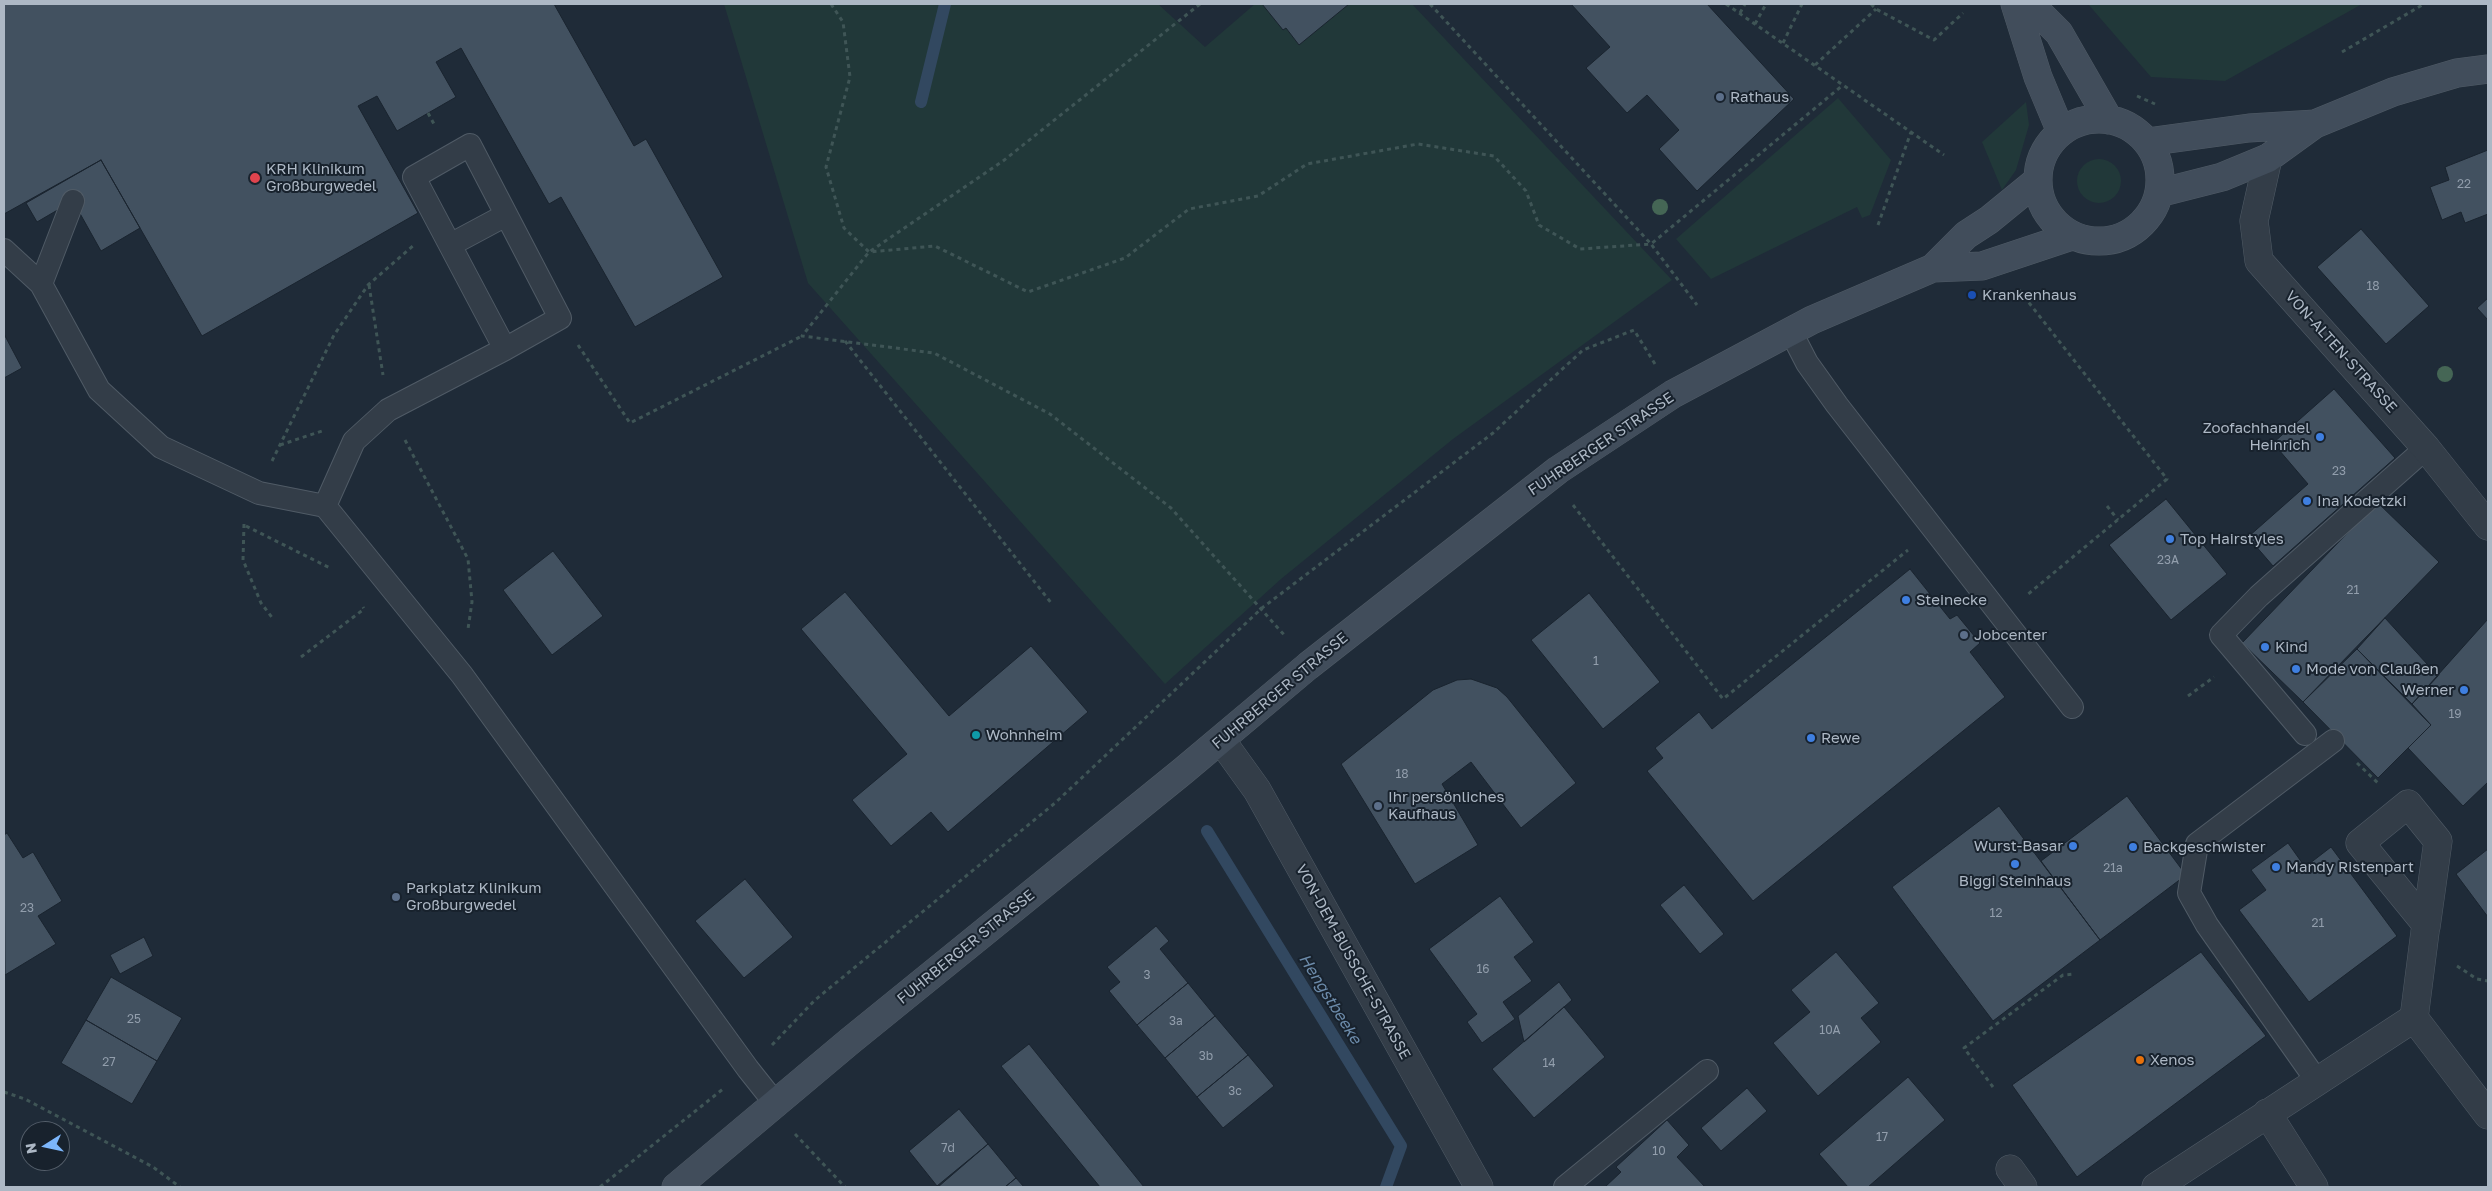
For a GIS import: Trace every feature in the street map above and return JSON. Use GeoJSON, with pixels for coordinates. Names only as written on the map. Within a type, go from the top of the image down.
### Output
{"type":"FeatureCollection","features":[{"type":"Feature","properties":{"kind":"main road"},"geometry":{"type":"LineString","coordinates":[[2015,4],[2035,70],[2061,132]]}},
{"type":"Feature","properties":{"kind":"main road"},"geometry":{"type":"LineString","coordinates":[[2030,4],[2059,34],[2109,120]]}},
{"type":"Feature","properties":{"kind":"main road"},"geometry":{"type":"LineString","coordinates":[[2159,193],[2222,177],[2268,158],[2315,124],[2393,92],[2457,73],[2488,69]]}},
{"type":"Feature","properties":{"kind":"main road"},"geometry":{"type":"LineString","coordinates":[[2109,120],[2123,124],[2147,142],[2156,157],[2160,175],[2159,193],[2153,210],[2141,225],[2126,235],[2109,241],[2090,241],[2072,236],[2058,226],[2047,213],[2040,197],[2038,180],[2040,162],[2049,145],[2061,132],[2084,121],[2109,120]]}},
{"type":"Feature","properties":{"kind":"main road"},"geometry":{"type":"LineString","coordinates":[[2147,142],[2248,128],[2315,124]]}},
{"type":"Feature","properties":{"kind":"main road","name":"FUHRBERGER STRASSE"},"geometry":{"type":"LineString","coordinates":[[676,1187],[775,1103],[1221,740],[1308,666],[1558,470],[1673,394],[1812,320],[1932,268],[1966,235],[1989,220],[2038,180]]}},
{"type":"Feature","properties":{"kind":"main road","name":"FUHRBERGER STRASSE"},"geometry":{"type":"LineString","coordinates":[[1932,268],[1982,266],[2072,236]]}},
{"type":"Feature","properties":{"kind":"street","name":"VON-ALTEN-STRASSE"},"geometry":{"type":"LineString","coordinates":[[2268,158],[2254,221],[2258,261],[2426,448],[2488,526]]}},
{"type":"Feature","properties":{"kind":"street","name":"VON-DEM-BUSSCHE-STRASSE"},"geometry":{"type":"LineString","coordinates":[[1221,740],[1257,790],[1479,1187]]}},
{"type":"Feature","properties":{"kind":"street"},"geometry":{"type":"LineString","coordinates":[[2426,927],[2426,924],[2360,843],[2408,804],[2438,841],[2414,1018],[2488,1115]]}},
{"type":"Feature","properties":{"kind":"street"},"geometry":{"type":"LineString","coordinates":[[2156,1187],[2414,1018]]}},
{"type":"Feature","properties":{"kind":"street"},"geometry":{"type":"LineString","coordinates":[[2267,1113],[2314,1187]]}},
{"type":"Feature","properties":{"kind":"lane"},"geometry":{"type":"LineString","coordinates":[[325,506],[354,442],[388,410],[505,349],[560,318],[470,145],[414,177],[505,349]]}},
{"type":"Feature","properties":{"kind":"lane"},"geometry":{"type":"LineString","coordinates":[[41,284],[73,201]]}},
{"type":"Feature","properties":{"kind":"lane"},"geometry":{"type":"LineString","coordinates":[[450,245],[506,215]]}},
{"type":"Feature","properties":{"kind":"lane"},"geometry":{"type":"LineString","coordinates":[[4,250],[41,284],[100,390],[161,448],[259,493],[325,506],[462,675],[748,1069],[775,1103]]}},
{"type":"Feature","properties":{"kind":"lane"},"geometry":{"type":"LineString","coordinates":[[1791,332],[1807,363],[1837,405],[2072,706]]}},
{"type":"Feature","properties":{"kind":"lane"},"geometry":{"type":"LineString","coordinates":[[2305,734],[2220,635],[2259,596],[2426,448]]}},
{"type":"Feature","properties":{"kind":"lane"},"geometry":{"type":"LineString","coordinates":[[2317,1081],[2207,925],[2189,893],[2197,844],[2333,741]]}},
{"type":"Feature","properties":{"kind":"lane"},"geometry":{"type":"LineString","coordinates":[[1565,1187],[1708,1070]]}},
{"type":"Feature","properties":{"kind":"path"},"geometry":{"type":"LineString","coordinates":[[831,4],[843,22],[850,77],[826,167],[844,228],[869,252],[935,246],[1028,292],[1125,258],[1189,209],[1258,196],[1307,164],[1418,144],[1494,156],[1526,191],[1538,225],[1580,249],[1651,244],[1843,84]]}},
{"type":"Feature","properties":{"kind":"path"},"geometry":{"type":"LineString","coordinates":[[560,318],[630,423],[802,336],[869,252],[1003,162],[1200,4]]}},
{"type":"Feature","properties":{"kind":"path"},"geometry":{"type":"LineString","coordinates":[[1430,4],[1651,244],[1698,305]]}},
{"type":"Feature","properties":{"kind":"path"},"geometry":{"type":"LineString","coordinates":[[1726,4],[1944,155]]}},
{"type":"Feature","properties":{"kind":"path"},"geometry":{"type":"LineString","coordinates":[[1740,13],[1745,4]]}},
{"type":"Feature","properties":{"kind":"path"},"geometry":{"type":"LineString","coordinates":[[1755,24],[1766,4]]}},
{"type":"Feature","properties":{"kind":"path"},"geometry":{"type":"LineString","coordinates":[[1783,43],[1802,4]]}},
{"type":"Feature","properties":{"kind":"path"},"geometry":{"type":"LineString","coordinates":[[1871,4],[1934,40],[1962,13]]}},
{"type":"Feature","properties":{"kind":"path"},"geometry":{"type":"LineString","coordinates":[[2342,52],[2424,4]]}},
{"type":"Feature","properties":{"kind":"path"},"geometry":{"type":"LineString","coordinates":[[1815,65],[1876,8]]}},
{"type":"Feature","properties":{"kind":"path"},"geometry":{"type":"LineString","coordinates":[[2131,93],[2161,107]]}},
{"type":"Feature","properties":{"kind":"path"},"geometry":{"type":"LineString","coordinates":[[1878,225],[1911,132]]}},
{"type":"Feature","properties":{"kind":"path"},"geometry":{"type":"LineString","coordinates":[[274,620],[261,603],[243,560],[243,525],[279,445],[334,335],[368,285],[438,223]]}},
{"type":"Feature","properties":{"kind":"path"},"geometry":{"type":"LineString","coordinates":[[368,285],[388,410],[468,558],[472,602],[462,675]]}},
{"type":"Feature","properties":{"kind":"path"},"geometry":{"type":"LineString","coordinates":[[2002,616],[2167,479],[2016,285]]}},
{"type":"Feature","properties":{"kind":"path"},"geometry":{"type":"LineString","coordinates":[[600,1187],[748,1069],[815,1000],[1055,802],[1262,608],[1493,433],[1582,350],[1634,330]]}},
{"type":"Feature","properties":{"kind":"path"},"geometry":{"type":"LineString","coordinates":[[802,336],[934,353],[1050,414],[1171,508],[1262,608],[1308,666]]}},
{"type":"Feature","properties":{"kind":"path"},"geometry":{"type":"LineString","coordinates":[[845,341],[1052,604]]}},
{"type":"Feature","properties":{"kind":"path"},"geometry":{"type":"LineString","coordinates":[[1568,498],[1723,700],[1934,530]]}},
{"type":"Feature","properties":{"kind":"path"},"geometry":{"type":"LineString","coordinates":[[2107,506],[2118,520]]}},
{"type":"Feature","properties":{"kind":"path"},"geometry":{"type":"LineString","coordinates":[[243,525],[334,570]]}},
{"type":"Feature","properties":{"kind":"path"},"geometry":{"type":"LineString","coordinates":[[301,657],[364,609],[358,602]]}},
{"type":"Feature","properties":{"kind":"path"},"geometry":{"type":"LineString","coordinates":[[2333,741],[2404,808]]}},
{"type":"Feature","properties":{"kind":"path"},"geometry":{"type":"LineString","coordinates":[[1993,1087],[1964,1048],[2063,975],[2075,974]]}},
{"type":"Feature","properties":{"kind":"path"},"geometry":{"type":"LineString","coordinates":[[4,1092],[25,1099],[144,1163],[180,1187]]}},
{"type":"Feature","properties":{"kind":"path"},"geometry":{"type":"LineString","coordinates":[[795,1134],[845,1187]]}},
{"type":"Feature","properties":{"kind":"green space"},"geometry":{"type":"Polygon","coordinates":[[[724,4],[1158,4],[1205,47],[1255,4],[1412,4],[1672,280],[1453,439],[1281,579],[1165,684],[808,283],[724,4]]]}},
{"type":"Feature","properties":{"kind":"green space"},"geometry":{"type":"Polygon","coordinates":[[[2088,4],[2362,4],[2225,81],[2151,77],[2088,4]]]}},
{"type":"Feature","properties":{"kind":"green space"},"geometry":{"type":"Polygon","coordinates":[[[1838,98],[1891,160],[1870,215],[1862,218],[1857,207],[1711,279],[1676,239],[1838,98]]]}},
{"type":"Feature","properties":{"kind":"green space"},"geometry":{"type":"Polygon","coordinates":[[[2026,102],[2029,125],[2016,170],[2002,190],[1982,142],[2026,102]]]}},
{"type":"Feature","properties":{"kind":"green space"},"geometry":{"type":"Polygon","coordinates":[[[2103,159],[2115,165],[2120,172],[2120,190],[2115,197],[2108,202],[2095,203],[2087,200],[2080,193],[2077,177],[2080,169],[2087,162],[2103,159]]]}},
{"type":"Feature","properties":{"kind":"building","name":"KRH Klinikum Großburgwedel"},"geometry":{"type":"Polygon","coordinates":[[[4,4],[554,4],[634,146],[646,139],[723,277],[635,327],[561,197],[549,204],[461,48],[436,62],[456,97],[397,131],[377,96],[358,106],[418,213],[202,336],[101,160],[4,214],[4,4]]]}},
{"type":"Feature","properties":{"kind":"building"},"geometry":{"type":"Polygon","coordinates":[[[1262,4],[1349,4],[1299,45],[1286,28],[1283,30],[1262,4]]]}},
{"type":"Feature","properties":{"kind":"building","name":"Rathaus"},"geometry":{"type":"Polygon","coordinates":[[[1571,4],[1707,4],[1794,99],[1697,191],[1659,149],[1679,130],[1647,95],[1627,113],[1586,68],[1610,47],[1571,4]]]}},
{"type":"Feature","properties":{"kind":"building"},"geometry":{"type":"Polygon","coordinates":[[[2488,150],[2488,214],[2465,223],[2461,212],[2442,220],[2430,187],[2449,180],[2445,167],[2488,150]]]}},
{"type":"Feature","properties":{"kind":"building"},"geometry":{"type":"Polygon","coordinates":[[[101,160],[140,228],[101,251],[73,201],[37,222],[26,203],[101,160]]]}},
{"type":"Feature","properties":{"kind":"building"},"geometry":{"type":"Polygon","coordinates":[[[2361,229],[2429,306],[2386,344],[2317,267],[2361,229]]]}},
{"type":"Feature","properties":{"kind":"building"},"geometry":{"type":"Polygon","coordinates":[[[2488,298],[2488,320],[2477,308],[2488,298]]]}},
{"type":"Feature","properties":{"kind":"building"},"geometry":{"type":"Polygon","coordinates":[[[4,334],[22,368],[4,378],[4,334]]]}},
{"type":"Feature","properties":{"kind":"building"},"geometry":{"type":"Polygon","coordinates":[[[2334,389],[2395,458],[2273,566],[2248,537],[2308,484],[2273,443],[2334,389]]]}},
{"type":"Feature","properties":{"kind":"building"},"geometry":{"type":"Polygon","coordinates":[[[2166,499],[2227,574],[2171,620],[2109,545],[2166,499]]]}},
{"type":"Feature","properties":{"kind":"building"},"geometry":{"type":"Polygon","coordinates":[[[2377,502],[2439,562],[2303,702],[2242,643],[2377,502]]]}},
{"type":"Feature","properties":{"kind":"building"},"geometry":{"type":"Polygon","coordinates":[[[553,551],[603,616],[552,655],[503,590],[553,551]]]}},
{"type":"Feature","properties":{"kind":"building","name":"Rewe"},"geometry":{"type":"Polygon","coordinates":[[[1910,569],[1950,619],[1957,615],[1980,643],[1970,652],[2005,697],[1753,901],[1647,771],[1663,758],[1655,748],[1699,712],[1712,729],[1910,569]]]}},
{"type":"Feature","properties":{"kind":"building","name":"Wohnheim"},"geometry":{"type":"Polygon","coordinates":[[[845,592],[949,716],[1031,646],[1088,712],[948,832],[931,812],[891,846],[852,800],[907,754],[801,629],[845,592]]]}},
{"type":"Feature","properties":{"kind":"building"},"geometry":{"type":"Polygon","coordinates":[[[1589,593],[1660,682],[1603,729],[1531,640],[1589,593]]]}},
{"type":"Feature","properties":{"kind":"building"},"geometry":{"type":"Polygon","coordinates":[[[2385,618],[2438,676],[2412,704],[2357,649],[2385,618]]]}},
{"type":"Feature","properties":{"kind":"building"},"geometry":{"type":"Polygon","coordinates":[[[2488,619],[2488,782],[2463,806],[2408,748],[2431,725],[2412,704],[2488,619]]]}},
{"type":"Feature","properties":{"kind":"building"},"geometry":{"type":"Polygon","coordinates":[[[2357,649],[2431,725],[2378,778],[2303,702],[2357,649]]]}},
{"type":"Feature","properties":{"kind":"building"},"geometry":{"type":"Polygon","coordinates":[[[1471,679],[1497,688],[1507,697],[1576,783],[1521,828],[1471,762],[1442,784],[1478,845],[1415,884],[1341,764],[1433,690],[1457,680],[1471,679]]]}},
{"type":"Feature","properties":{"kind":"building"},"geometry":{"type":"Polygon","coordinates":[[[2127,796],[2186,875],[2100,940],[2041,861],[2127,796]]]}},
{"type":"Feature","properties":{"kind":"building"},"geometry":{"type":"Polygon","coordinates":[[[1999,806],[2100,940],[1993,1021],[1892,887],[1999,806]]]}},
{"type":"Feature","properties":{"kind":"building"},"geometry":{"type":"Polygon","coordinates":[[[7,833],[23,858],[33,852],[62,901],[38,916],[56,944],[5,975],[4,835],[7,833]]]}},
{"type":"Feature","properties":{"kind":"building"},"geometry":{"type":"Polygon","coordinates":[[[2288,843],[2305,867],[2331,847],[2397,936],[2309,1002],[2239,910],[2266,890],[2251,870],[2288,843]]]}},
{"type":"Feature","properties":{"kind":"building"},"geometry":{"type":"Polygon","coordinates":[[[2488,849],[2488,917],[2456,874],[2488,849]]]}},
{"type":"Feature","properties":{"kind":"building"},"geometry":{"type":"Polygon","coordinates":[[[745,879],[793,937],[744,978],[695,921],[745,879]]]}},
{"type":"Feature","properties":{"kind":"building"},"geometry":{"type":"Polygon","coordinates":[[[1684,885],[1724,934],[1700,954],[1660,905],[1684,885]]]}},
{"type":"Feature","properties":{"kind":"building"},"geometry":{"type":"Polygon","coordinates":[[[1500,896],[1534,942],[1514,957],[1532,981],[1503,1002],[1515,1019],[1482,1043],[1467,1022],[1477,1014],[1429,949],[1500,896]]]}},
{"type":"Feature","properties":{"kind":"building"},"geometry":{"type":"Polygon","coordinates":[[[1156,926],[1169,941],[1160,949],[1188,983],[1137,1025],[1109,991],[1120,982],[1107,967],[1156,926]]]}},
{"type":"Feature","properties":{"kind":"building"},"geometry":{"type":"Polygon","coordinates":[[[144,937],[153,956],[120,974],[110,955],[144,937]]]}},
{"type":"Feature","properties":{"kind":"building"},"geometry":{"type":"Polygon","coordinates":[[[1836,952],[1879,1003],[1861,1018],[1881,1042],[1818,1096],[1773,1043],[1810,1012],[1791,990],[1836,952]]]}},
{"type":"Feature","properties":{"kind":"building","name":"Xenos"},"geometry":{"type":"Polygon","coordinates":[[[2201,952],[2266,1036],[2077,1177],[2012,1085],[2201,952]]]}},
{"type":"Feature","properties":{"kind":"building"},"geometry":{"type":"Polygon","coordinates":[[[111,977],[182,1018],[157,1061],[86,1020],[111,977]]]}},
{"type":"Feature","properties":{"kind":"building"},"geometry":{"type":"Polygon","coordinates":[[[1559,982],[1572,1000],[1524,1042],[1518,1016],[1559,982]]]}},
{"type":"Feature","properties":{"kind":"building"},"geometry":{"type":"Polygon","coordinates":[[[1188,983],[1215,1016],[1165,1058],[1137,1025],[1188,983]]]}},
{"type":"Feature","properties":{"kind":"building"},"geometry":{"type":"Polygon","coordinates":[[[1564,1007],[1605,1057],[1534,1118],[1492,1069],[1564,1007]]]}},
{"type":"Feature","properties":{"kind":"building"},"geometry":{"type":"Polygon","coordinates":[[[1215,1016],[1248,1055],[1197,1097],[1165,1058],[1215,1016]]]}},
{"type":"Feature","properties":{"kind":"building"},"geometry":{"type":"Polygon","coordinates":[[[86,1020],[157,1061],[132,1104],[61,1063],[86,1020]]]}},
{"type":"Feature","properties":{"kind":"building"},"geometry":{"type":"Polygon","coordinates":[[[1029,1044],[1144,1187],[1100,1187],[1001,1066],[1029,1044]]]}},
{"type":"Feature","properties":{"kind":"building"},"geometry":{"type":"Polygon","coordinates":[[[1248,1055],[1274,1086],[1223,1128],[1197,1097],[1248,1055]]]}},
{"type":"Feature","properties":{"kind":"building"},"geometry":{"type":"Polygon","coordinates":[[[1908,1077],[1945,1120],[1868,1187],[1848,1187],[1819,1154],[1908,1077]]]}},
{"type":"Feature","properties":{"kind":"building"},"geometry":{"type":"Polygon","coordinates":[[[1747,1088],[1767,1111],[1721,1151],[1701,1128],[1747,1088]]]}},
{"type":"Feature","properties":{"kind":"building"},"geometry":{"type":"Polygon","coordinates":[[[959,1109],[988,1144],[937,1186],[909,1151],[959,1109]]]}},
{"type":"Feature","properties":{"kind":"building"},"geometry":{"type":"Polygon","coordinates":[[[1667,1120],[1689,1145],[1677,1157],[1705,1187],[1605,1187],[1621,1172],[1616,1167],[1667,1120]]]}},
{"type":"Feature","properties":{"kind":"building"},"geometry":{"type":"Polygon","coordinates":[[[988,1144],[1016,1178],[1005,1187],[938,1187],[988,1144]]]}},
{"type":"Feature","properties":{"kind":"building"},"geometry":{"type":"Polygon","coordinates":[[[1016,1178],[1024,1187],[1005,1187],[1016,1178]]]}},
{"type":"Feature","properties":{"kind":"waterway","name":"Hengstbeeke"},"geometry":{"type":"LineString","coordinates":[[921,102],[945,4]]}},
{"type":"Feature","properties":{"kind":"waterway","name":"Hengstbeeke"},"geometry":{"type":"LineString","coordinates":[[1207,831],[1401,1146],[1386,1187]]}},
{"type":"Feature","properties":{"kind":"place","name":"Rathaus"},"geometry":{"type":"Point","coordinates":[1720,97]}},
{"type":"Feature","properties":{"kind":"place","name":"KRH Klinikum Großburgwedel"},"geometry":{"type":"Point","coordinates":[255,178]}},
{"type":"Feature","properties":{"kind":"place","name":"Krankenhaus"},"geometry":{"type":"Point","coordinates":[1972,295]}},
{"type":"Feature","properties":{"kind":"place","name":"Zoofachhandel Heinrich"},"geometry":{"type":"Point","coordinates":[2320,437]}},
{"type":"Feature","properties":{"kind":"place","name":"Ina Kodetzki"},"geometry":{"type":"Point","coordinates":[2307,501]}},
{"type":"Feature","properties":{"kind":"place","name":"Top Hairstyles"},"geometry":{"type":"Point","coordinates":[2170,539]}},
{"type":"Feature","properties":{"kind":"place","name":"Steinecke"},"geometry":{"type":"Point","coordinates":[1906,600]}},
{"type":"Feature","properties":{"kind":"place","name":"Jobcenter"},"geometry":{"type":"Point","coordinates":[1964,635]}},
{"type":"Feature","properties":{"kind":"place","name":"Kind"},"geometry":{"type":"Point","coordinates":[2265,647]}},
{"type":"Feature","properties":{"kind":"place","name":"Mode von Claußen"},"geometry":{"type":"Point","coordinates":[2296,669]}},
{"type":"Feature","properties":{"kind":"place","name":"Werner"},"geometry":{"type":"Point","coordinates":[2464,690]}},
{"type":"Feature","properties":{"kind":"place","name":"Wohnheim"},"geometry":{"type":"Point","coordinates":[976,735]}},
{"type":"Feature","properties":{"kind":"place","name":"Rewe"},"geometry":{"type":"Point","coordinates":[1811,738]}},
{"type":"Feature","properties":{"kind":"place","name":"Ihr persönliches Kaufhaus"},"geometry":{"type":"Point","coordinates":[1378,806]}},
{"type":"Feature","properties":{"kind":"place","name":"Wurst-Basar"},"geometry":{"type":"Point","coordinates":[2073,846]}},
{"type":"Feature","properties":{"kind":"place","name":"Backgeschwister"},"geometry":{"type":"Point","coordinates":[2133,847]}},
{"type":"Feature","properties":{"kind":"place","name":"Biggi Steinhaus"},"geometry":{"type":"Point","coordinates":[2015,864]}},
{"type":"Feature","properties":{"kind":"place","name":"Mandy Ristenpart"},"geometry":{"type":"Point","coordinates":[2276,867]}},
{"type":"Feature","properties":{"kind":"place","name":"Parkplatz Klinikum Großburgwedel"},"geometry":{"type":"Point","coordinates":[396,897]}},
{"type":"Feature","properties":{"kind":"place","name":"Xenos"},"geometry":{"type":"Point","coordinates":[2140,1060]}}]}
